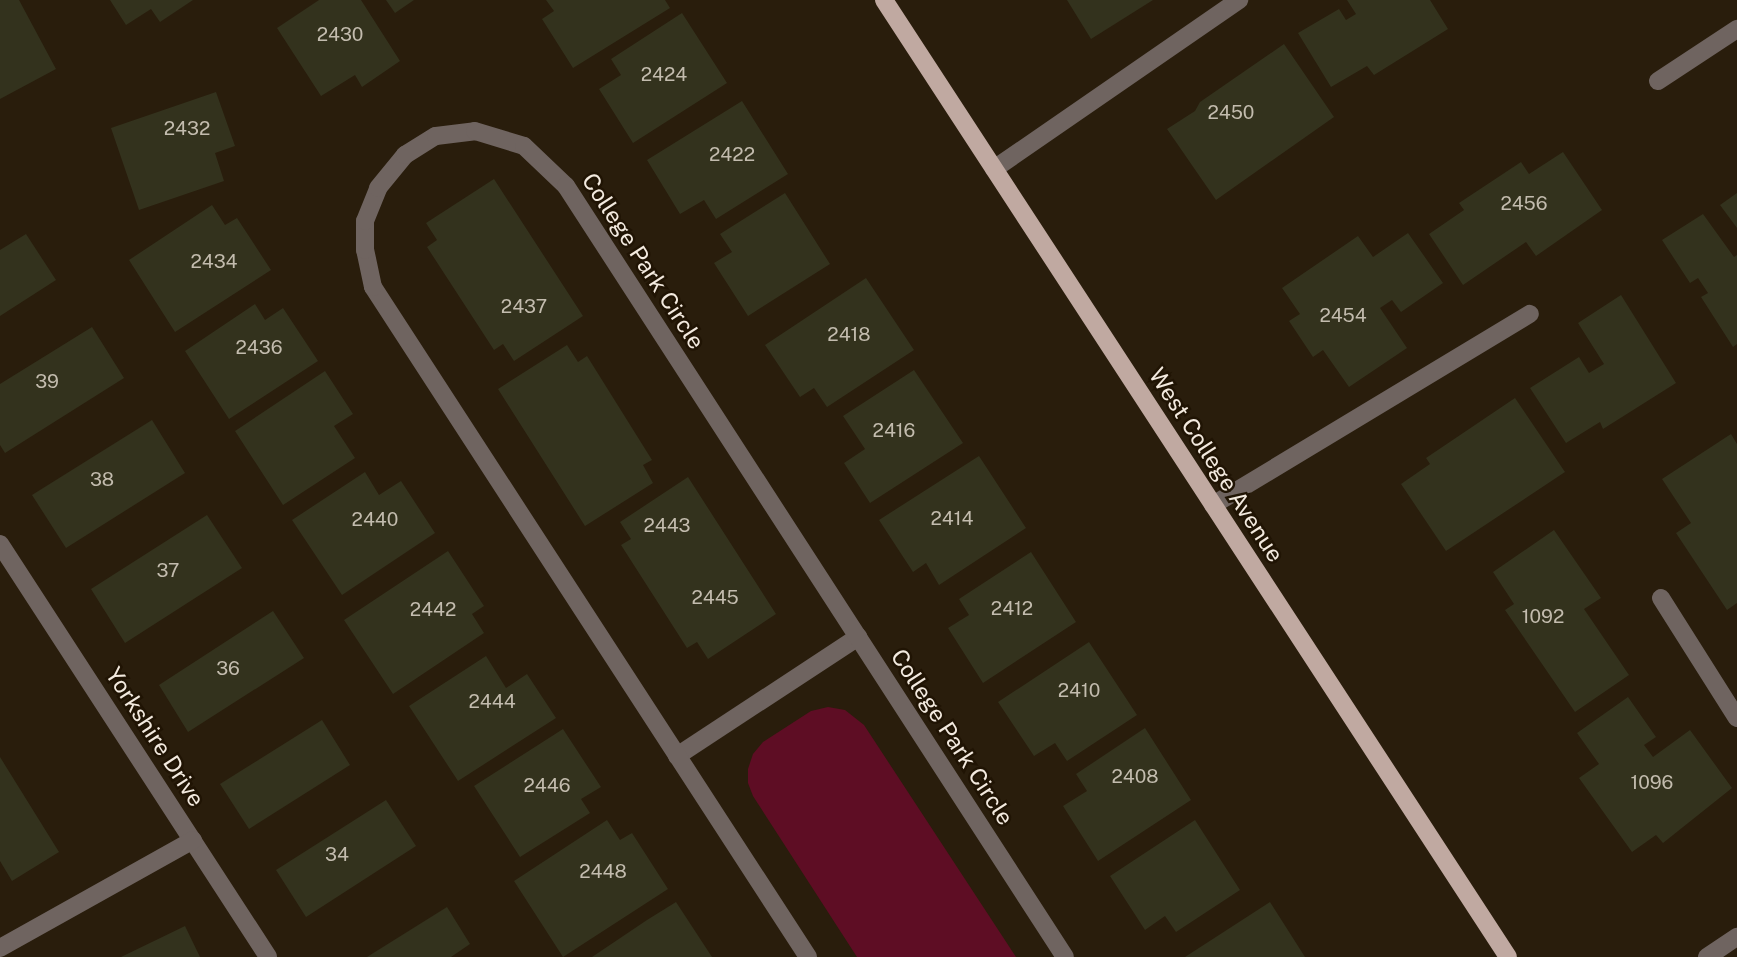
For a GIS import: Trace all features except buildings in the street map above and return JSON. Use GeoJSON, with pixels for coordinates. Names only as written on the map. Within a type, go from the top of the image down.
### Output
{"type":"FeatureCollection","features":[{"type":"Feature","properties":{"kind":"main road","name":"West College Avenue"},"geometry":{"type":"LineString","coordinates":[[884,0],[1508,957]]}},
{"type":"Feature","properties":{"kind":"street"},"geometry":{"type":"LineString","coordinates":[[994,169],[1239,0]]}},
{"type":"Feature","properties":{"kind":"street"},"geometry":{"type":"LineString","coordinates":[[1658,80],[1737,29]]}},
{"type":"Feature","properties":{"kind":"street","name":"College Park Circle"},"geometry":{"type":"LineString","coordinates":[[808,957],[373,287],[365,250],[365,221],[378,188],[405,155],[436,136],[475,131],[524,146],[566,186],[1065,957]]}},
{"type":"Feature","properties":{"kind":"street"},"geometry":{"type":"LineString","coordinates":[[1213,505],[1530,314]]}},
{"type":"Feature","properties":{"kind":"street","name":"Yorkshire Drive"},"geometry":{"type":"LineString","coordinates":[[0,544],[268,957]]}},
{"type":"Feature","properties":{"kind":"street"},"geometry":{"type":"LineString","coordinates":[[1661,598],[1737,718]]}},
{"type":"Feature","properties":{"kind":"street"},"geometry":{"type":"LineString","coordinates":[[677,756],[858,637]]}},
{"type":"Feature","properties":{"kind":"street"},"geometry":{"type":"LineString","coordinates":[[0,948],[193,840]]}},
{"type":"Feature","properties":{"kind":"street"},"geometry":{"type":"LineString","coordinates":[[1707,957],[1737,937]]}},
{"type":"Feature","properties":{"kind":"shaded area"},"geometry":{"type":"Polygon","coordinates":[[[828,707],[845,710],[864,725],[1016,957],[857,957],[753,796],[748,783],[748,769],[753,754],[763,742],[811,711],[828,707]]]}}]}
